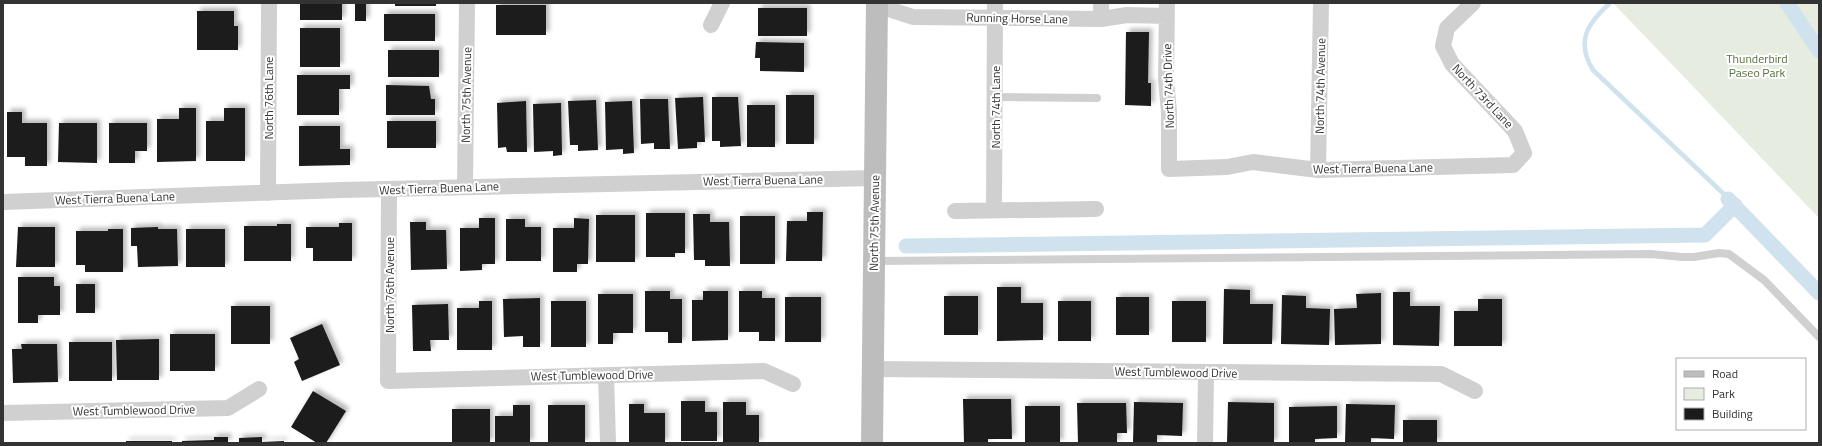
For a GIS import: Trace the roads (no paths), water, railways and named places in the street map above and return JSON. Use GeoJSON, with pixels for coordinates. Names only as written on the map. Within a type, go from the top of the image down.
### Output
{"type":"FeatureCollection","features":[{"type":"Feature","properties":{"kind":"main road","name":"North 75th Avenue"},"geometry":{"type":"LineString","coordinates":[[872,443],[874,178],[879,4]]}},
{"type":"Feature","properties":{"kind":"street","name":"North 76th Lane"},"geometry":{"type":"LineString","coordinates":[[268,193],[269,3]]}},
{"type":"Feature","properties":{"kind":"street","name":"North 75th Avenue"},"geometry":{"type":"LineString","coordinates":[[465,187],[467,3]]}},
{"type":"Feature","properties":{"kind":"street"},"geometry":{"type":"LineString","coordinates":[[711,25],[722,3]]}},
{"type":"Feature","properties":{"kind":"street"},"geometry":{"type":"LineString","coordinates":[[1101,3],[1101,19]]}},
{"type":"Feature","properties":{"kind":"street","name":"North 74th Avenue"},"geometry":{"type":"LineString","coordinates":[[1318,170],[1321,3]]}},
{"type":"Feature","properties":{"kind":"street","name":"North 73rd Lane"},"geometry":{"type":"LineString","coordinates":[[1472,3],[1447,28],[1443,46],[1452,64],[1515,130],[1524,152]]}},
{"type":"Feature","properties":{"kind":"street","name":"Running Horse Lane"},"geometry":{"type":"LineString","coordinates":[[879,4],[912,17],[995,10],[1101,19],[1167,9]]}},
{"type":"Feature","properties":{"kind":"street","name":"North 74th Drive"},"geometry":{"type":"LineString","coordinates":[[1167,9],[1166,80],[1170,112],[1169,169]]}},
{"type":"Feature","properties":{"kind":"street","name":"North 74th Lane"},"geometry":{"type":"LineString","coordinates":[[994,210],[995,10]]}},
{"type":"Feature","properties":{"kind":"street","name":"West Tierra Buena Lane"},"geometry":{"type":"LineString","coordinates":[[1169,169],[1227,167],[1253,162],[1318,170],[1513,164],[1524,152]]}},
{"type":"Feature","properties":{"kind":"street","name":"West Tierra Buena Lane"},"geometry":{"type":"LineString","coordinates":[[3,202],[389,189],[874,178]]}},
{"type":"Feature","properties":{"kind":"street","name":"North 76th Avenue"},"geometry":{"type":"LineString","coordinates":[[388,381],[389,189]]}},
{"type":"Feature","properties":{"kind":"street"},"geometry":{"type":"LineString","coordinates":[[955,211],[1096,209]]}},
{"type":"Feature","properties":{"kind":"street","name":"West Tumblewood Drive"},"geometry":{"type":"LineString","coordinates":[[873,369],[1441,374],[1475,391]]}},
{"type":"Feature","properties":{"kind":"street","name":"West Tumblewood Drive"},"geometry":{"type":"LineString","coordinates":[[388,381],[764,371],[793,384]]}},
{"type":"Feature","properties":{"kind":"street"},"geometry":{"type":"LineString","coordinates":[[1205,443],[1206,373]]}},
{"type":"Feature","properties":{"kind":"street"},"geometry":{"type":"LineString","coordinates":[[606,375],[608,443]]}},
{"type":"Feature","properties":{"kind":"street","name":"West Tumblewood Drive"},"geometry":{"type":"LineString","coordinates":[[3,413],[228,408],[259,389]]}},
{"type":"Feature","properties":{"kind":"lane"},"geometry":{"type":"LineString","coordinates":[[995,97],[1097,98]]}},
{"type":"Feature","properties":{"kind":"lane"},"geometry":{"type":"LineString","coordinates":[[874,261],[1643,254],[1694,257],[1719,253],[1729,254],[1764,280],[1819,337]]}},
{"type":"Feature","properties":{"kind":"waterway"},"geometry":{"type":"LineString","coordinates":[[1610,3],[1602,10],[1590,25],[1586,33],[1585,50],[1593,70],[1728,198]]}},
{"type":"Feature","properties":{"kind":"waterway"},"geometry":{"type":"LineString","coordinates":[[1787,3],[1819,51]]}},
{"type":"Feature","properties":{"kind":"waterway"},"geometry":{"type":"LineString","coordinates":[[1728,199],[1819,293]]}},
{"type":"Feature","properties":{"kind":"waterway"},"geometry":{"type":"LineString","coordinates":[[906,246],[1705,235],[1735,205]]}},
{"type":"Feature","properties":{"kind":"park label","name":"Thunderbird Paseo Park"},"geometry":{"type":"Point","coordinates":[1757,65]}}]}
